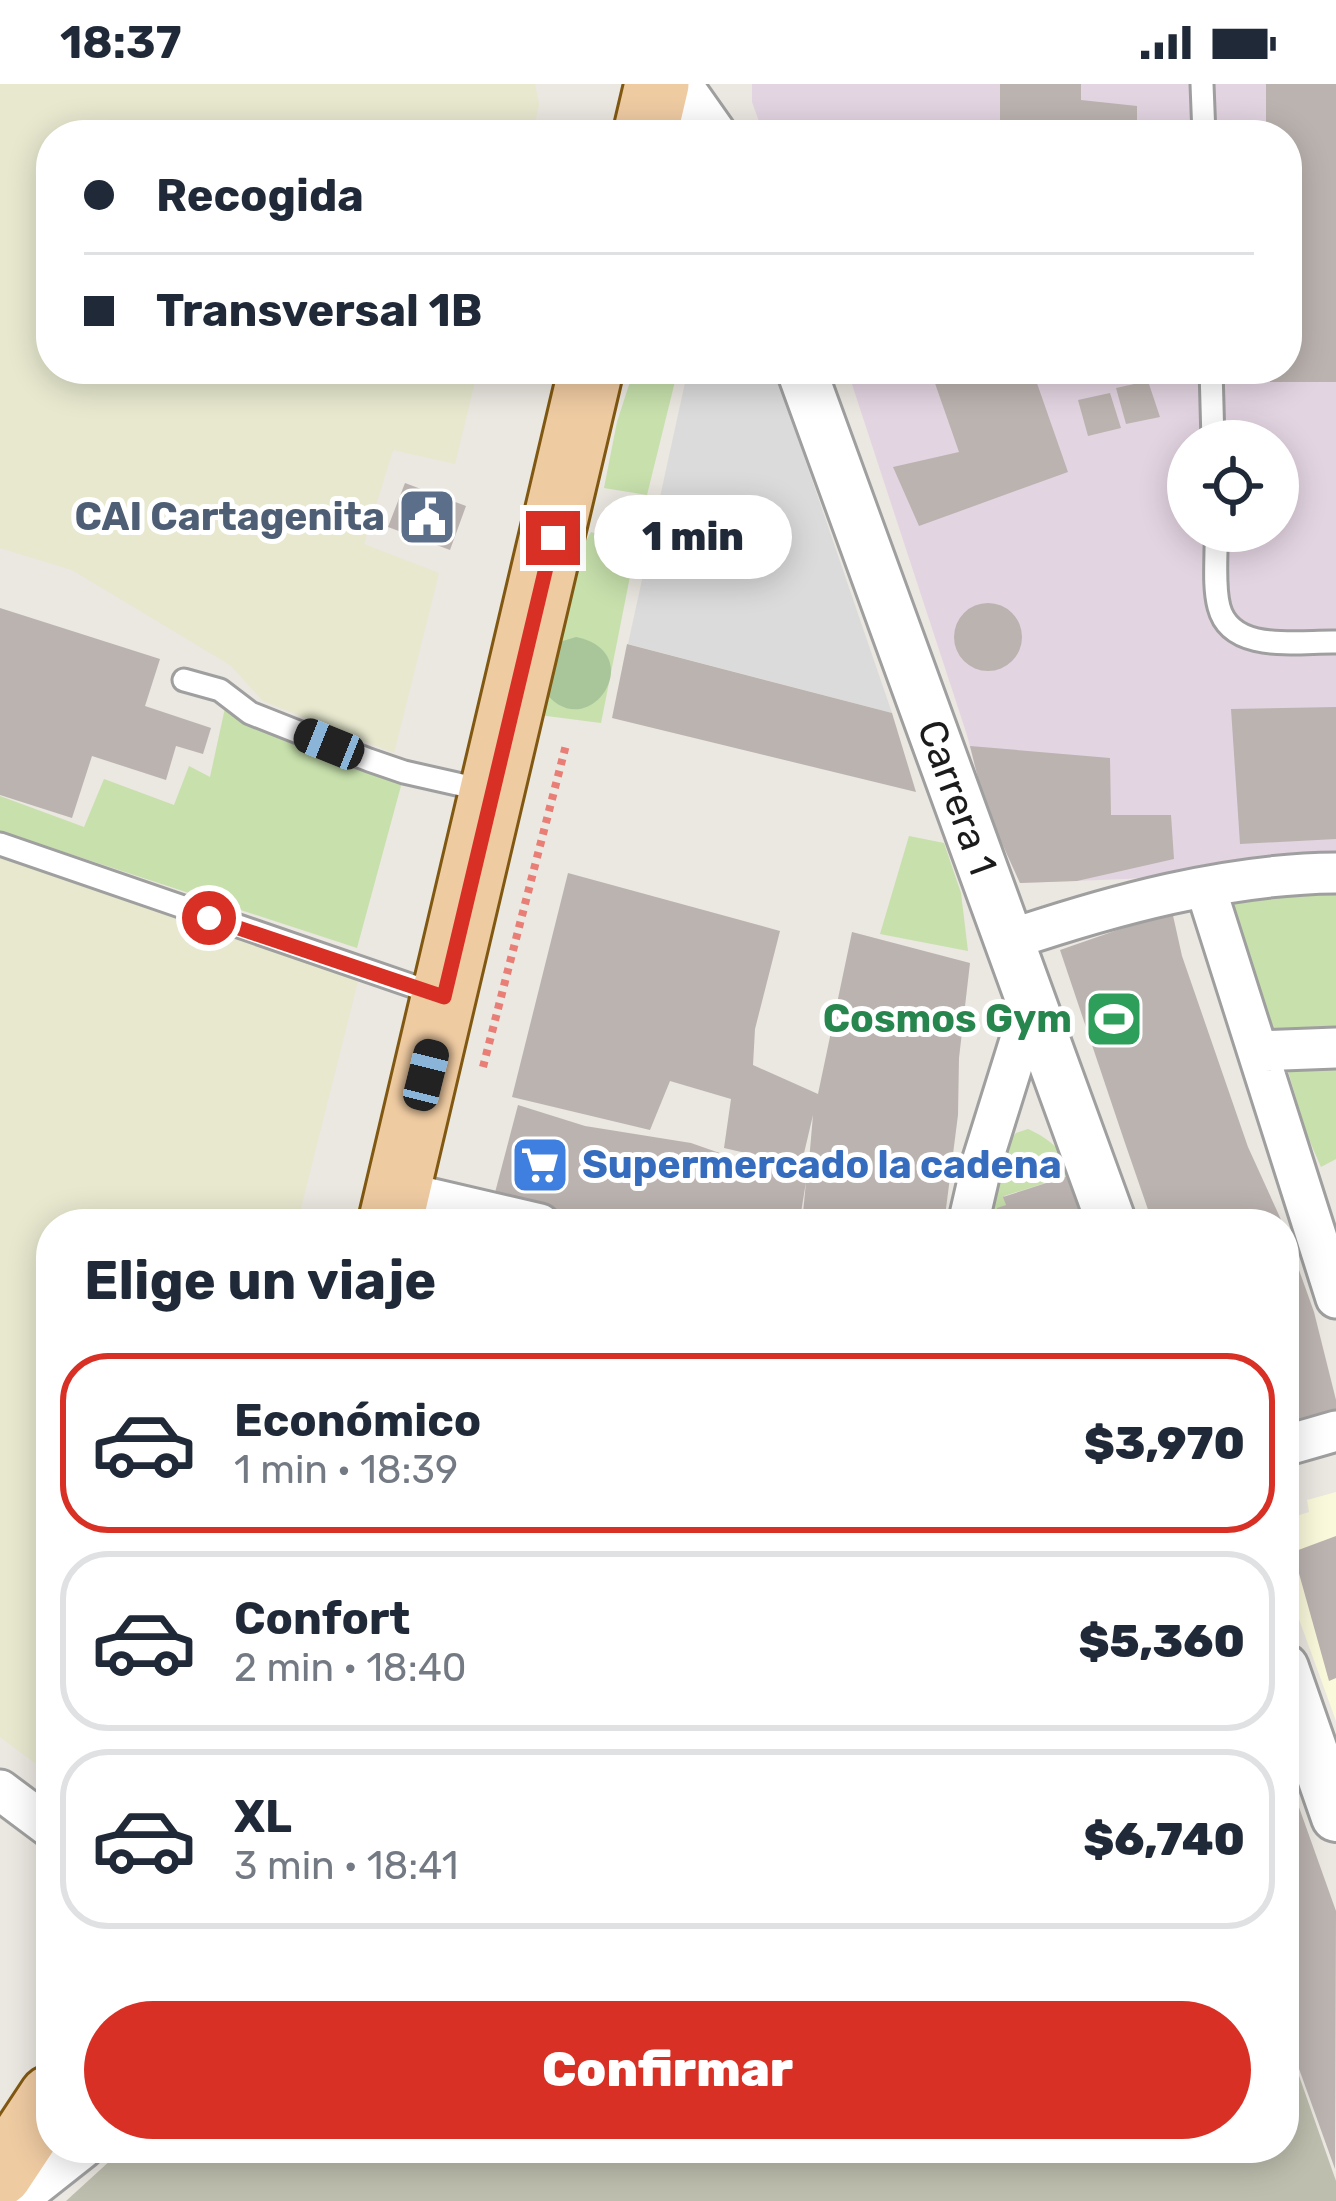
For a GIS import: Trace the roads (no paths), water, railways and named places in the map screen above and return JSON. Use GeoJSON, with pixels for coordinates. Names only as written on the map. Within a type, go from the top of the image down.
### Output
{"type":"FeatureCollection","features":[{"type":"Feature","properties":{"kind":"main road"},"geometry":{"type":"LineString","coordinates":[[649,120],[657,84]]}},
{"type":"Feature","properties":{"kind":"main road"},"geometry":{"type":"LineString","coordinates":[[394,1207],[588,384]]}},
{"type":"Feature","properties":{"kind":"main road"},"geometry":{"type":"LineString","coordinates":[[0,2174],[36,2120]]}},
{"type":"Feature","properties":{"kind":"street"},"geometry":{"type":"LineString","coordinates":[[676,84],[701,120]]}},
{"type":"Feature","properties":{"kind":"street","name":"Carrera 1"},"geometry":{"type":"LineString","coordinates":[[806,384],[1107,1209]]}},
{"type":"Feature","properties":{"kind":"street"},"geometry":{"type":"LineString","coordinates":[[1009,940],[1122,905],[1268,878],[1336,873]]}},
{"type":"Feature","properties":{"kind":"street"},"geometry":{"type":"LineString","coordinates":[[1205,889],[1258,1051],[1324,1221],[1336,1298]]}},
{"type":"Feature","properties":{"kind":"street"},"geometry":{"type":"LineString","coordinates":[[971,1209],[1032,1002]]}},
{"type":"Feature","properties":{"kind":"street"},"geometry":{"type":"LineString","coordinates":[[1258,1051],[1336,1048]]}},
{"type":"Feature","properties":{"kind":"street"},"geometry":{"type":"LineString","coordinates":[[1299,1441],[1336,1430]]}},
{"type":"Feature","properties":{"kind":"street"},"geometry":{"type":"LineString","coordinates":[[1299,1712],[1336,1817]]}},
{"type":"Feature","properties":{"kind":"street"},"geometry":{"type":"LineString","coordinates":[[0,1790],[36,1817]]}},
{"type":"Feature","properties":{"kind":"street"},"geometry":{"type":"LineString","coordinates":[[16,2201],[64,2163]]}},
{"type":"Feature","properties":{"kind":"lane"},"geometry":{"type":"LineString","coordinates":[[1202,84],[1203,120]]}},
{"type":"Feature","properties":{"kind":"lane"},"geometry":{"type":"LineString","coordinates":[[1211,384],[1212,420]]}},
{"type":"Feature","properties":{"kind":"lane"},"geometry":{"type":"LineString","coordinates":[[1217,552],[1218,607],[1228,626],[1247,639],[1336,642]]}},
{"type":"Feature","properties":{"kind":"lane"},"geometry":{"type":"LineString","coordinates":[[184,680],[220,690],[250,713],[369,760],[494,793]]}},
{"type":"Feature","properties":{"kind":"lane"},"geometry":{"type":"LineString","coordinates":[[0,844],[444,997]]}},
{"type":"Feature","properties":{"kind":"place","name":"CAI Cartagenita"},"geometry":{"type":"Point","coordinates":[427,517]}},
{"type":"Feature","properties":{"kind":"place","name":"Cosmos Gym"},"geometry":{"type":"Point","coordinates":[1114,1019]}},
{"type":"Feature","properties":{"kind":"place","name":"Supermercado la cadena"},"geometry":{"type":"Point","coordinates":[540,1165]}}]}
